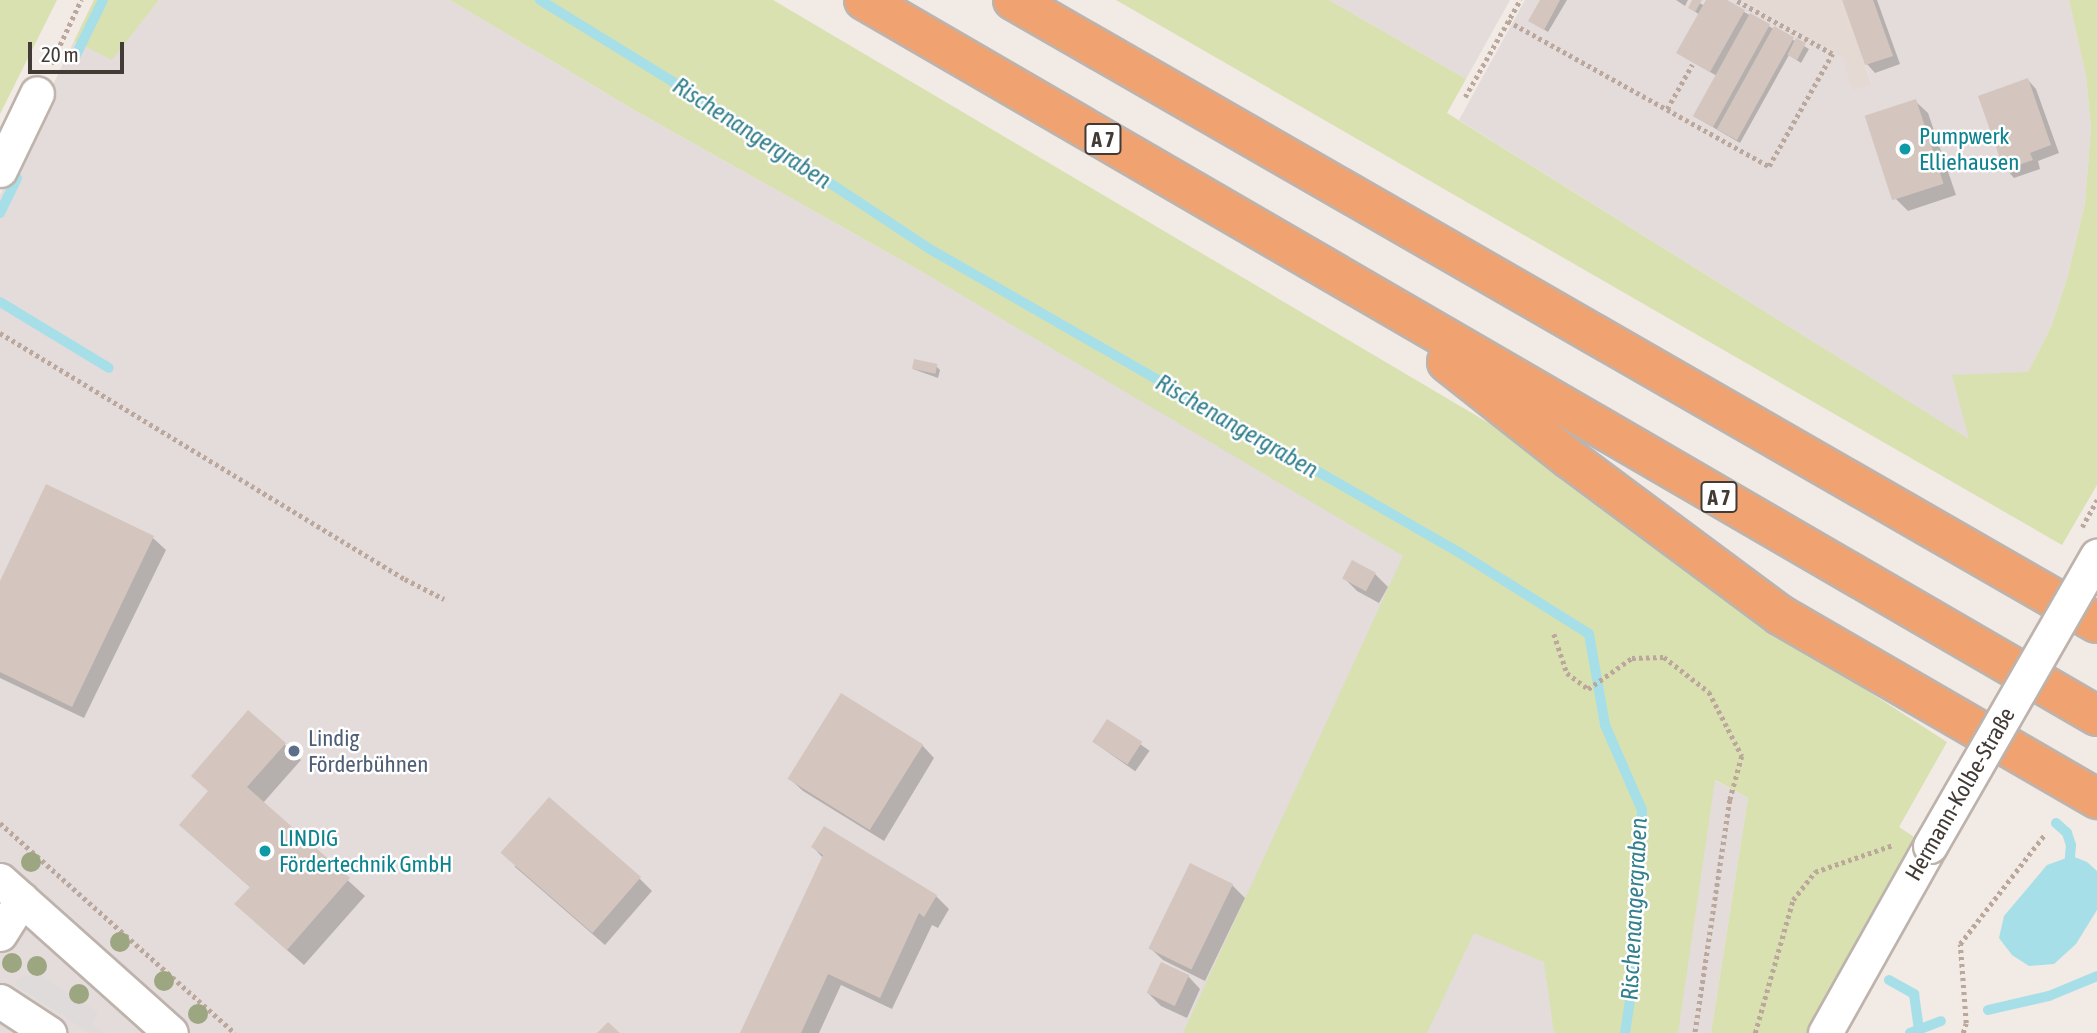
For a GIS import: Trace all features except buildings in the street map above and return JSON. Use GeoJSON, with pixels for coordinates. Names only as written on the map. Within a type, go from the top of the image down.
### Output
{"type":"FeatureCollection","features":[{"type":"Feature","properties":{"kind":"highway","name":"A 7"},"geometry":{"type":"LineString","coordinates":[[864,0],[2097,716]]}},
{"type":"Feature","properties":{"kind":"highway"},"geometry":{"type":"LineString","coordinates":[[1013,0],[2097,623]]}},
{"type":"Feature","properties":{"kind":"highway"},"geometry":{"type":"LineString","coordinates":[[1341,278],[1570,459],[1780,615],[2097,799]]}},
{"type":"Feature","properties":{"kind":"highway"},"geometry":{"type":"LineString","coordinates":[[1892,503],[2097,587]]}},
{"type":"Feature","properties":{"kind":"street"},"geometry":{"type":"LineString","coordinates":[[0,170],[37,93]]}},
{"type":"Feature","properties":{"kind":"street","name":"Hermann-Kolbe-Straße"},"geometry":{"type":"LineString","coordinates":[[1825,1033],[1915,842],[2097,556]]}},
{"type":"Feature","properties":{"kind":"street"},"geometry":{"type":"LineString","coordinates":[[0,934],[11,890],[171,1033]]}},
{"type":"Feature","properties":{"kind":"street"},"geometry":{"type":"LineString","coordinates":[[0,1001],[49,1033]]}},
{"type":"Feature","properties":{"kind":"path"},"geometry":{"type":"LineString","coordinates":[[37,93],[81,0]]}},
{"type":"Feature","properties":{"kind":"path"},"geometry":{"type":"LineString","coordinates":[[1465,97],[1520,0]]}},
{"type":"Feature","properties":{"kind":"path"},"geometry":{"type":"LineString","coordinates":[[1508,21],[1769,166],[1832,54],[1735,0]]}},
{"type":"Feature","properties":{"kind":"path"},"geometry":{"type":"LineString","coordinates":[[1667,109],[1692,65]]}},
{"type":"Feature","properties":{"kind":"path"},"geometry":{"type":"LineString","coordinates":[[0,333],[405,579],[444,599]]}},
{"type":"Feature","properties":{"kind":"path"},"geometry":{"type":"LineString","coordinates":[[1554,635],[1567,673],[1588,689],[1632,658],[1664,657],[1709,692],[1742,756],[1731,800],[1695,1033]]}},
{"type":"Feature","properties":{"kind":"path"},"geometry":{"type":"LineString","coordinates":[[0,823],[235,1033]]}},
{"type":"Feature","properties":{"kind":"path"},"geometry":{"type":"LineString","coordinates":[[1963,1033],[1966,1023],[1960,944],[2045,834]]}},
{"type":"Feature","properties":{"kind":"path"},"geometry":{"type":"LineString","coordinates":[[1755,1033],[1793,900],[1815,872],[1895,845],[1915,842]]}},
{"type":"Feature","properties":{"kind":"shaded area"},"geometry":{"type":"Polygon","coordinates":[[[159,0],[450,0],[636,111],[919,270],[1390,546],[1573,682],[1714,780],[1748,798],[1711,1033],[0,1033],[0,195],[74,41],[112,59],[159,0]]]}},
{"type":"Feature","properties":{"kind":"shaded area"},"geometry":{"type":"Polygon","coordinates":[[[1329,0],[1510,0],[1466,79],[1329,0]]]}},
{"type":"Feature","properties":{"kind":"shaded area"},"geometry":{"type":"Polygon","coordinates":[[[1525,0],[1743,0],[1843,58],[1852,91],[1872,84],[1842,0],[2069,0],[2086,76],[2091,128],[2085,203],[2067,279],[2051,327],[2028,372],[1970,440],[1459,120],[1525,0]]]}},
{"type":"Feature","properties":{"kind":"shaded area"},"geometry":{"type":"Polygon","coordinates":[[[1743,0],[1842,0],[1872,85],[1852,91],[1842,58],[1743,0]]]}},
{"type":"Feature","properties":{"kind":"shaded area"},"geometry":{"type":"Polygon","coordinates":[[[37,973],[98,1012],[91,1024],[105,1033],[90,1033],[14,984],[18,979],[37,973]]]}},
{"type":"Feature","properties":{"kind":"green space"},"geometry":{"type":"Polygon","coordinates":[[[0,0],[57,0],[0,114],[0,0]]]}},
{"type":"Feature","properties":{"kind":"green space"},"geometry":{"type":"Polygon","coordinates":[[[94,0],[159,0],[112,60],[74,41],[94,0]]]}},
{"type":"Feature","properties":{"kind":"green space"},"geometry":{"type":"Polygon","coordinates":[[[450,0],[773,0],[1560,465],[1768,627],[1947,742],[1899,827],[1914,837],[1808,1033],[1711,1033],[1748,798],[1715,780],[1678,1033],[1554,1033],[1544,962],[1474,933],[1427,1033],[1183,1033],[1403,556],[919,270],[636,111],[450,0]]]}},
{"type":"Feature","properties":{"kind":"green space"},"geometry":{"type":"Polygon","coordinates":[[[1116,0],[1329,0],[1466,79],[1447,113],[1969,439],[1952,375],[2028,372],[2051,327],[2067,279],[2085,203],[2091,128],[2086,76],[2069,0],[2097,0],[2097,485],[2062,545],[1116,0]]]}},
{"type":"Feature","properties":{"kind":"water"},"geometry":{"type":"Polygon","coordinates":[[[2072,856],[2087,862],[2097,871],[2097,910],[2076,944],[2054,964],[2029,966],[2012,955],[1999,938],[2004,916],[2047,865],[2072,856]]]}},
{"type":"Feature","properties":{"kind":"waterway"},"geometry":{"type":"LineString","coordinates":[[76,55],[103,0]]}},
{"type":"Feature","properties":{"kind":"waterway","name":"Rischenangergraben"},"geometry":{"type":"LineString","coordinates":[[540,0],[719,110],[928,248],[1460,553],[1589,634],[1605,725],[1642,810],[1635,967],[1625,1033]]}},
{"type":"Feature","properties":{"kind":"waterway"},"geometry":{"type":"LineString","coordinates":[[0,213],[17,178]]}},
{"type":"Feature","properties":{"kind":"waterway"},"geometry":{"type":"LineString","coordinates":[[0,302],[109,368]]}},
{"type":"Feature","properties":{"kind":"waterway"},"geometry":{"type":"LineString","coordinates":[[2056,823],[2067,833],[2071,845],[2069,869]]}},
{"type":"Feature","properties":{"kind":"waterway"},"geometry":{"type":"LineString","coordinates":[[1988,1010],[2049,996],[2097,976]]}},
{"type":"Feature","properties":{"kind":"waterway"},"geometry":{"type":"LineString","coordinates":[[1889,980],[1914,994],[1919,1029]]}},
{"type":"Feature","properties":{"kind":"waterway"},"geometry":{"type":"LineString","coordinates":[[1910,1033],[1941,1021]]}},
{"type":"Feature","properties":{"kind":"place","name":"Pumpwerk Elliehausen"},"geometry":{"type":"Point","coordinates":[1905,149]}},
{"type":"Feature","properties":{"kind":"place","name":"Lindig Förderbühnen"},"geometry":{"type":"Point","coordinates":[294,751]}},
{"type":"Feature","properties":{"kind":"place","name":"LINDIG Fördertechnik GmbH"},"geometry":{"type":"Point","coordinates":[265,851]}}]}
